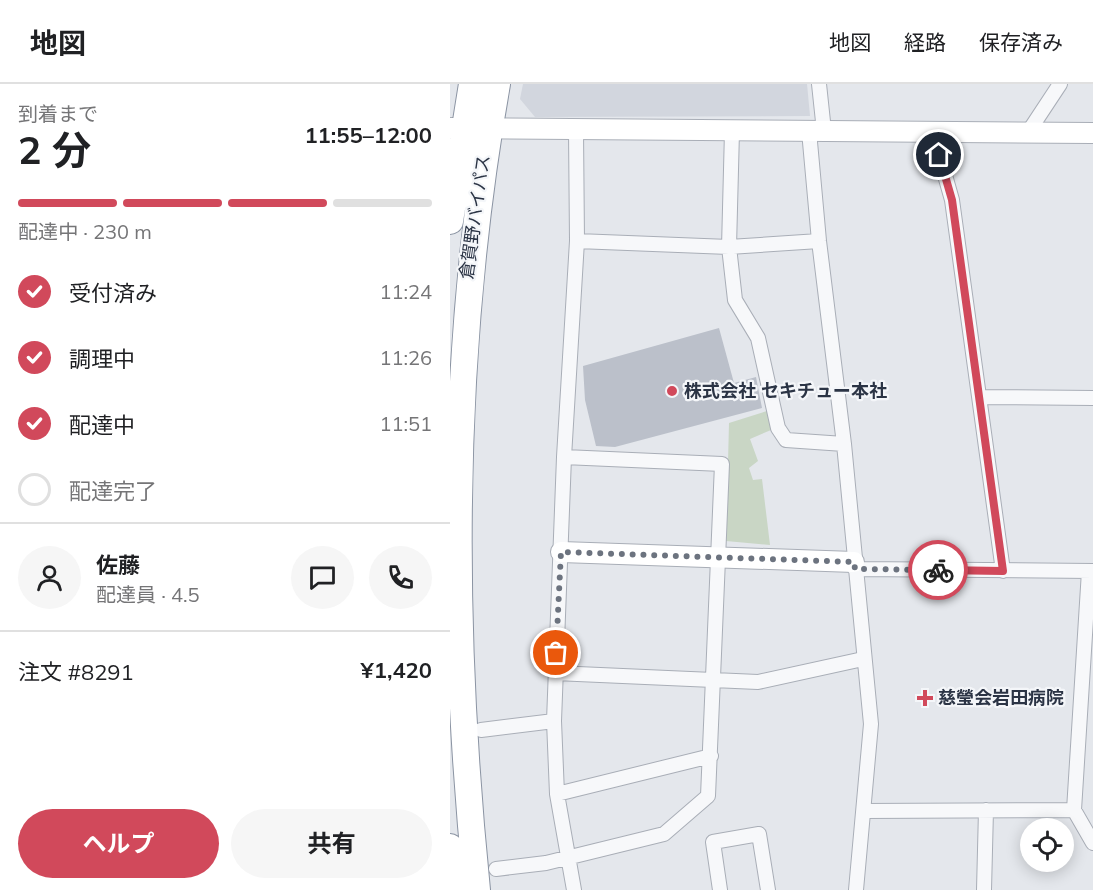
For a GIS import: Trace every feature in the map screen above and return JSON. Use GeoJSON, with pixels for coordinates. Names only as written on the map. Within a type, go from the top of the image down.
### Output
{"type":"FeatureCollection","features":[{"type":"Feature","properties":{"kind":"highway","name":"倉賀野バイパス"},"geometry":{"type":"LineString","coordinates":[[450,221],[467,129],[472,84]]}},
{"type":"Feature","properties":{"kind":"highway","name":"倉賀野バイパス"},"geometry":{"type":"LineString","coordinates":[[477,890],[460,732],[454,616],[452,500],[456,384],[468,271],[467,129],[497,84]]}},
{"type":"Feature","properties":{"kind":"highway"},"geometry":{"type":"LineString","coordinates":[[450,847],[456,890]]}},
{"type":"Feature","properties":{"kind":"street"},"geometry":{"type":"LineString","coordinates":[[819,84],[817,131],[819,241],[844,444],[871,724],[856,890]]}},
{"type":"Feature","properties":{"kind":"street"},"geometry":{"type":"LineString","coordinates":[[1027,134],[1059,84]]}},
{"type":"Feature","properties":{"kind":"street"},"geometry":{"type":"LineString","coordinates":[[467,129],[1093,133]]}},
{"type":"Feature","properties":{"kind":"street"},"geometry":{"type":"LineString","coordinates":[[574,890],[557,794],[554,721],[564,457],[577,241],[576,131]]}},
{"type":"Feature","properties":{"kind":"street"},"geometry":{"type":"LineString","coordinates":[[732,131],[729,247],[735,300],[758,338],[778,428],[786,440],[844,444]]}},
{"type":"Feature","properties":{"kind":"street"},"geometry":{"type":"LineString","coordinates":[[933,133],[952,200],[981,397],[1003,571]]}},
{"type":"Feature","properties":{"kind":"street"},"geometry":{"type":"LineString","coordinates":[[577,241],[729,247],[819,241]]}},
{"type":"Feature","properties":{"kind":"street"},"geometry":{"type":"LineString","coordinates":[[981,397],[1093,398]]}},
{"type":"Feature","properties":{"kind":"street"},"geometry":{"type":"LineString","coordinates":[[496,869],[567,858],[664,834],[708,796],[722,464],[564,457]]}},
{"type":"Feature","properties":{"kind":"street"},"geometry":{"type":"LineString","coordinates":[[561,552],[719,557],[855,566],[1003,571],[1091,571],[1074,810],[1093,843]]}},
{"type":"Feature","properties":{"kind":"street"},"geometry":{"type":"LineString","coordinates":[[555,673],[758,682],[863,659]]}},
{"type":"Feature","properties":{"kind":"street"},"geometry":{"type":"LineString","coordinates":[[481,730],[554,721]]}},
{"type":"Feature","properties":{"kind":"street"},"geometry":{"type":"LineString","coordinates":[[557,794],[711,756]]}},
{"type":"Feature","properties":{"kind":"street"},"geometry":{"type":"LineString","coordinates":[[984,890],[986,810]]}},
{"type":"Feature","properties":{"kind":"street"},"geometry":{"type":"LineString","coordinates":[[864,811],[1074,810]]}},
{"type":"Feature","properties":{"kind":"street"},"geometry":{"type":"LineString","coordinates":[[720,890],[713,842],[759,834],[768,890]]}},
{"type":"Feature","properties":{"kind":"shaded area"},"geometry":{"type":"Polygon","coordinates":[[[523,84],[807,84],[810,116],[535,117],[520,99],[523,84]]]}},
{"type":"Feature","properties":{"kind":"green space"},"geometry":{"type":"Polygon","coordinates":[[[767,411],[771,430],[750,439],[758,461],[749,468],[753,480],[762,479],[770,545],[726,541],[729,423],[767,411]]]}},
{"type":"Feature","properties":{"kind":"building","name":"株式会社 セキチュー本社"},"geometry":{"type":"Polygon","coordinates":[[[719,328],[734,383],[756,377],[762,408],[615,447],[596,446],[585,400],[583,366],[719,328]]]}},
{"type":"Feature","properties":{"kind":"way so far"},"geometry":{"type":"LineString","coordinates":[[556,653],[561,552],[854,562],[855,569],[938,570]]}},
{"type":"Feature","properties":{"kind":"place","name":"株式会社 セキチュー本社"},"geometry":{"type":"Point","coordinates":[672,391]}},
{"type":"Feature","properties":{"kind":"place","name":"慈瑩会岩田病院"},"geometry":{"type":"Point","coordinates":[925,698]}},
{"type":"Feature","properties":{"kind":"route"},"geometry":{"type":"LineString","coordinates":[[938,570],[1003,571],[981,397],[952,200],[939,155]]}}]}
